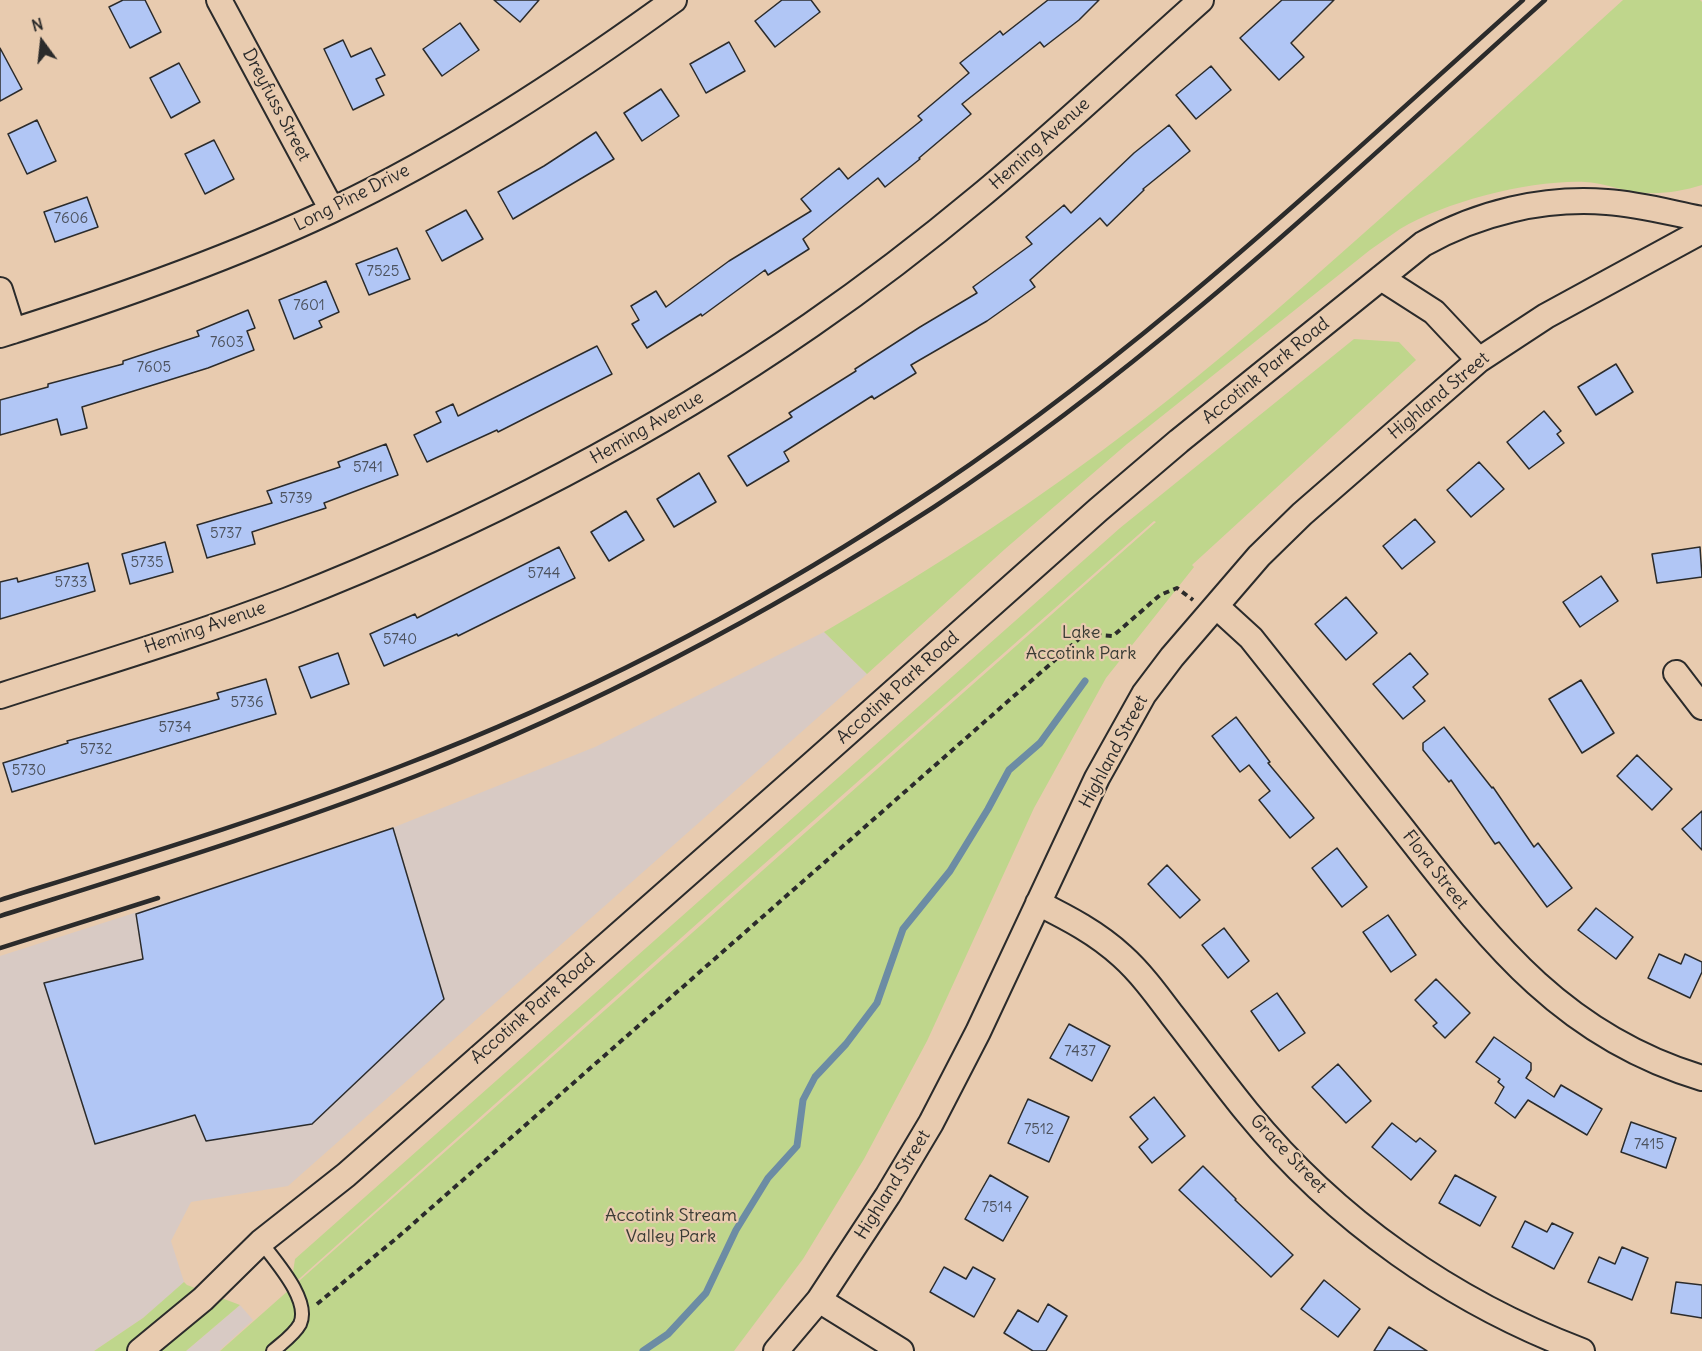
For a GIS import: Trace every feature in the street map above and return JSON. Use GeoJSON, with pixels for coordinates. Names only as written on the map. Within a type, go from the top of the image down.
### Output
{"type":"FeatureCollection","features":[{"type":"Feature","properties":{"kind":"street","name":"Dreyfuss Street"},"geometry":{"type":"LineString","coordinates":[[219,0],[332,210]]}},
{"type":"Feature","properties":{"kind":"street","name":"Long Pine Drive"},"geometry":{"type":"LineString","coordinates":[[7,333],[181,273],[332,210],[492,123],[585,64],[647,8],[674,0]]}},
{"type":"Feature","properties":{"kind":"street","name":"Heming Avenue"},"geometry":{"type":"LineString","coordinates":[[0,696],[166,643],[286,600],[434,540],[601,455],[681,409],[813,323],[897,262],[981,196],[1201,0]]}},
{"type":"Feature","properties":{"kind":"street","name":"Accotink Park Road"},"geometry":{"type":"LineString","coordinates":[[140,1351],[203,1299],[261,1242],[363,1159],[1098,510],[1179,441],[1423,244],[1444,232],[1478,218],[1518,208],[1560,202],[1610,202],[1702,219]]}},
{"type":"Feature","properties":{"kind":"street","name":"Highland Street"},"geometry":{"type":"LineString","coordinates":[[776,1351],[819,1300],[869,1225],[931,1123],[978,1032],[1097,778],[1129,718],[1144,694],[1213,610],[1259,556],[1302,514],[1479,360],[1546,316],[1702,231]]}},
{"type":"Feature","properties":{"kind":"street"},"geometry":{"type":"LineString","coordinates":[[1381,278],[1434,312],[1479,360]]}},
{"type":"Feature","properties":{"kind":"street"},"geometry":{"type":"LineString","coordinates":[[0,290],[7,333]]}},
{"type":"Feature","properties":{"kind":"street","name":"Flora Street"},"geometry":{"type":"LineString","coordinates":[[1213,610],[1251,638],[1480,927],[1531,980],[1570,1012],[1601,1033],[1658,1062],[1702,1078]]}},
{"type":"Feature","properties":{"kind":"street"},"geometry":{"type":"LineString","coordinates":[[1676,673],[1702,707]]}},
{"type":"Feature","properties":{"kind":"street","name":"Grace Street"},"geometry":{"type":"LineString","coordinates":[[1038,903],[1086,928],[1123,957],[1153,990],[1247,1112],[1296,1167],[1362,1227],[1439,1281],[1505,1316],[1582,1351]]}},
{"type":"Feature","properties":{"kind":"street"},"geometry":{"type":"LineString","coordinates":[[819,1300],[901,1351]]}},
{"type":"Feature","properties":{"kind":"lane"},"geometry":{"type":"LineString","coordinates":[[261,1242],[297,1294],[302,1306],[299,1326],[273,1351]]}},
{"type":"Feature","properties":{"kind":"path"},"geometry":{"type":"LineString","coordinates":[[302,1317],[398,1237],[1080,638],[1089,634],[1113,636],[1160,595],[1177,588],[1213,610]]}},
{"type":"Feature","properties":{"kind":"shaded area"},"geometry":{"type":"Polygon","coordinates":[[[824,632],[867,674],[288,1186],[191,1202],[171,1241],[184,1282],[164,1300],[143,1318],[94,1351],[0,1351],[0,956],[362,840],[595,747],[824,632]]]}},
{"type":"Feature","properties":{"kind":"shaded area"},"geometry":{"type":"Polygon","coordinates":[[[240,1305],[253,1320],[219,1351],[186,1351],[240,1305]]]}},
{"type":"Feature","properties":{"kind":"green space"},"geometry":{"type":"Polygon","coordinates":[[[1623,0],[1700,0],[1702,2],[1702,185],[1677,191],[1651,193],[1634,192],[1585,182],[1563,182],[1490,194],[1419,219],[1370,250],[1127,444],[1005,549],[867,674],[824,632],[946,558],[1025,505],[1102,451],[1169,399],[1309,282],[1623,0]]]}},
{"type":"Feature","properties":{"kind":"green space"},"geometry":{"type":"Polygon","coordinates":[[[1354,339],[1399,342],[1416,360],[1192,565],[1194,567],[1106,678],[1034,808],[927,1041],[864,1159],[803,1259],[734,1351],[220,1351],[1156,522],[1154,521],[755,872],[291,1286],[295,1259],[1120,528],[1354,339]]]}},
{"type":"Feature","properties":{"kind":"green space"},"geometry":{"type":"Polygon","coordinates":[[[184,1282],[240,1305],[186,1351],[94,1351],[143,1318],[184,1282]]]}},
{"type":"Feature","properties":{"kind":"building"},"geometry":{"type":"Polygon","coordinates":[[[123,0],[145,0],[161,32],[130,48],[109,7],[123,0]]]}},
{"type":"Feature","properties":{"kind":"building"},"geometry":{"type":"Polygon","coordinates":[[[494,0],[539,0],[520,22],[494,0]]]}},
{"type":"Feature","properties":{"kind":"building"},"geometry":{"type":"Polygon","coordinates":[[[782,0],[811,0],[820,12],[775,47],[755,21],[782,0]]]}},
{"type":"Feature","properties":{"kind":"building"},"geometry":{"type":"Polygon","coordinates":[[[1048,0],[1099,0],[1079,20],[1044,47],[1040,42],[962,104],[971,114],[920,159],[885,187],[878,178],[803,239],[809,249],[768,275],[765,270],[702,316],[701,314],[647,348],[632,324],[639,320],[631,306],[656,291],[666,307],[729,261],[811,211],[801,199],[839,168],[848,179],[922,120],[918,116],[969,73],[960,63],[1000,31],[1003,35],[1048,0]]]}},
{"type":"Feature","properties":{"kind":"building"},"geometry":{"type":"Polygon","coordinates":[[[1282,0],[1334,0],[1291,43],[1304,57],[1279,80],[1240,38],[1282,0]]]}},
{"type":"Feature","properties":{"kind":"building"},"geometry":{"type":"Polygon","coordinates":[[[460,23],[479,50],[442,76],[423,49],[460,23]]]}},
{"type":"Feature","properties":{"kind":"building"},"geometry":{"type":"Polygon","coordinates":[[[343,40],[351,57],[371,48],[385,75],[376,79],[384,95],[353,110],[324,49],[343,40]]]}},
{"type":"Feature","properties":{"kind":"building"},"geometry":{"type":"Polygon","coordinates":[[[729,42],[745,71],[706,93],[690,64],[729,42]]]}},
{"type":"Feature","properties":{"kind":"building"},"geometry":{"type":"Polygon","coordinates":[[[0,48],[22,89],[0,101],[0,48]]]}},
{"type":"Feature","properties":{"kind":"building"},"geometry":{"type":"Polygon","coordinates":[[[179,63],[200,102],[171,118],[150,78],[179,63]]]}},
{"type":"Feature","properties":{"kind":"building"},"geometry":{"type":"Polygon","coordinates":[[[1211,66],[1231,90],[1196,119],[1176,95],[1211,66]]]}},
{"type":"Feature","properties":{"kind":"building"},"geometry":{"type":"Polygon","coordinates":[[[661,89],[679,116],[642,141],[624,113],[661,89]]]}},
{"type":"Feature","properties":{"kind":"building"},"geometry":{"type":"Polygon","coordinates":[[[37,120],[56,161],[27,174],[8,134],[37,120]]]}},
{"type":"Feature","properties":{"kind":"building"},"geometry":{"type":"Polygon","coordinates":[[[1169,125],[1190,151],[1143,189],[1107,226],[1100,218],[1030,280],[1035,287],[987,321],[911,365],[916,373],[874,399],[872,396],[784,452],[789,461],[747,486],[728,456],[792,417],[789,413],[856,371],[855,369],[977,293],[973,287],[1032,244],[1026,237],[1064,205],[1071,213],[1134,153],[1169,125]]]}},
{"type":"Feature","properties":{"kind":"building"},"geometry":{"type":"Polygon","coordinates":[[[596,132],[614,159],[513,219],[498,192],[544,166],[596,132]]]}},
{"type":"Feature","properties":{"kind":"building"},"geometry":{"type":"Polygon","coordinates":[[[214,140],[234,179],[205,194],[185,154],[214,140]]]}},
{"type":"Feature","properties":{"kind":"building"},"geometry":{"type":"Polygon","coordinates":[[[87,197],[98,227],[55,242],[44,212],[87,197]]]}},
{"type":"Feature","properties":{"kind":"building"},"geometry":{"type":"Polygon","coordinates":[[[466,210],[483,239],[442,261],[426,231],[466,210]]]}},
{"type":"Feature","properties":{"kind":"building"},"geometry":{"type":"Polygon","coordinates":[[[397,248],[410,279],[369,295],[356,264],[397,248]]]}},
{"type":"Feature","properties":{"kind":"building"},"geometry":{"type":"Polygon","coordinates":[[[326,281],[339,312],[319,321],[322,327],[294,339],[279,300],[326,281]]]}},
{"type":"Feature","properties":{"kind":"building"},"geometry":{"type":"Polygon","coordinates":[[[248,310],[255,328],[247,331],[254,350],[208,368],[82,407],[87,428],[61,435],[57,419],[0,435],[0,400],[48,387],[48,384],[123,364],[123,361],[199,336],[197,331],[248,310]]]}},
{"type":"Feature","properties":{"kind":"building"},"geometry":{"type":"Polygon","coordinates":[[[597,346],[612,374],[498,432],[497,430],[427,462],[414,435],[441,422],[436,412],[453,404],[458,416],[597,346]]]}},
{"type":"Feature","properties":{"kind":"building"},"geometry":{"type":"Polygon","coordinates":[[[1616,364],[1633,392],[1596,415],[1578,387],[1616,364]]]}},
{"type":"Feature","properties":{"kind":"building"},"geometry":{"type":"Polygon","coordinates":[[[1544,411],[1561,431],[1557,434],[1564,443],[1529,469],[1507,442],[1544,411]]]}},
{"type":"Feature","properties":{"kind":"building"},"geometry":{"type":"Polygon","coordinates":[[[386,444],[398,475],[324,503],[326,508],[252,532],[255,544],[207,558],[197,525],[272,503],[267,491],[340,467],[338,462],[386,444]]]}},
{"type":"Feature","properties":{"kind":"building"},"geometry":{"type":"Polygon","coordinates":[[[1479,462],[1504,489],[1471,517],[1447,490],[1479,462]]]}},
{"type":"Feature","properties":{"kind":"building"},"geometry":{"type":"Polygon","coordinates":[[[699,473],[716,502],[674,527],[657,499],[699,473]]]}},
{"type":"Feature","properties":{"kind":"building"},"geometry":{"type":"Polygon","coordinates":[[[626,511],[644,540],[609,561],[591,532],[626,511]]]}},
{"type":"Feature","properties":{"kind":"building"},"geometry":{"type":"Polygon","coordinates":[[[1415,519],[1435,542],[1402,569],[1383,546],[1415,519]]]}},
{"type":"Feature","properties":{"kind":"building"},"geometry":{"type":"Polygon","coordinates":[[[165,542],[173,572],[130,584],[122,554],[165,542]]]}},
{"type":"Feature","properties":{"kind":"building"},"geometry":{"type":"Polygon","coordinates":[[[559,547],[575,578],[458,636],[457,634],[384,666],[370,634],[415,614],[417,618],[559,547]]]}},
{"type":"Feature","properties":{"kind":"building"},"geometry":{"type":"Polygon","coordinates":[[[1700,547],[1702,577],[1657,583],[1652,554],[1700,547]]]}},
{"type":"Feature","properties":{"kind":"building"},"geometry":{"type":"Polygon","coordinates":[[[88,563],[95,591],[0,619],[0,582],[17,578],[18,582],[88,563]]]}},
{"type":"Feature","properties":{"kind":"building"},"geometry":{"type":"Polygon","coordinates":[[[1601,576],[1618,601],[1580,627],[1563,602],[1601,576]]]}},
{"type":"Feature","properties":{"kind":"building"},"geometry":{"type":"Polygon","coordinates":[[[1346,597],[1377,633],[1346,660],[1315,624],[1346,597]]]}},
{"type":"Feature","properties":{"kind":"building"},"geometry":{"type":"Polygon","coordinates":[[[338,653],[349,684],[311,698],[299,667],[338,653]]]}},
{"type":"Feature","properties":{"kind":"building"},"geometry":{"type":"Polygon","coordinates":[[[1410,653],[1428,674],[1413,687],[1425,701],[1403,719],[1373,684],[1410,653]]]}},
{"type":"Feature","properties":{"kind":"building"},"geometry":{"type":"Polygon","coordinates":[[[266,679],[276,714],[12,792],[3,763],[68,743],[67,741],[219,699],[217,693],[266,679]]]}},
{"type":"Feature","properties":{"kind":"building"},"geometry":{"type":"Polygon","coordinates":[[[1581,680],[1614,733],[1582,753],[1549,699],[1581,680]]]}},
{"type":"Feature","properties":{"kind":"building"},"geometry":{"type":"Polygon","coordinates":[[[1236,717],[1270,762],[1268,763],[1314,818],[1290,838],[1259,800],[1270,791],[1249,765],[1240,772],[1212,736],[1236,717]]]}},
{"type":"Feature","properties":{"kind":"building"},"geometry":{"type":"Polygon","coordinates":[[[1444,727],[1493,787],[1534,847],[1538,843],[1572,888],[1547,907],[1499,842],[1495,844],[1451,780],[1449,782],[1423,750],[1423,743],[1444,727]]]}},
{"type":"Feature","properties":{"kind":"building"},"geometry":{"type":"Polygon","coordinates":[[[1637,755],[1672,789],[1652,810],[1617,776],[1637,755]]]}},
{"type":"Feature","properties":{"kind":"building"},"geometry":{"type":"Polygon","coordinates":[[[1702,811],[1702,850],[1682,829],[1702,811]]]}},
{"type":"Feature","properties":{"kind":"building"},"geometry":{"type":"Polygon","coordinates":[[[393,828],[444,999],[312,1124],[206,1141],[195,1115],[95,1144],[44,983],[143,959],[136,914],[393,828]]]}},
{"type":"Feature","properties":{"kind":"building"},"geometry":{"type":"Polygon","coordinates":[[[1337,848],[1367,887],[1342,907],[1312,868],[1337,848]]]}},
{"type":"Feature","properties":{"kind":"building"},"geometry":{"type":"Polygon","coordinates":[[[1167,865],[1200,900],[1180,918],[1148,884],[1167,865]]]}},
{"type":"Feature","properties":{"kind":"building"},"geometry":{"type":"Polygon","coordinates":[[[1596,908],[1633,937],[1616,959],[1578,930],[1596,908]]]}},
{"type":"Feature","properties":{"kind":"building"},"geometry":{"type":"Polygon","coordinates":[[[1388,915],[1416,955],[1391,972],[1363,932],[1388,915]]]}},
{"type":"Feature","properties":{"kind":"building"},"geometry":{"type":"Polygon","coordinates":[[[1224,928],[1249,961],[1228,978],[1202,945],[1224,928]]]}},
{"type":"Feature","properties":{"kind":"building"},"geometry":{"type":"Polygon","coordinates":[[[1659,954],[1681,964],[1685,954],[1702,962],[1702,972],[1690,998],[1648,978],[1659,954]]]}},
{"type":"Feature","properties":{"kind":"building"},"geometry":{"type":"Polygon","coordinates":[[[1436,979],[1470,1013],[1445,1038],[1433,1026],[1437,1023],[1415,1000],[1436,979]]]}},
{"type":"Feature","properties":{"kind":"building"},"geometry":{"type":"Polygon","coordinates":[[[1277,993],[1305,1033],[1279,1051],[1251,1011],[1277,993]]]}},
{"type":"Feature","properties":{"kind":"building"},"geometry":{"type":"Polygon","coordinates":[[[1069,1024],[1110,1046],[1092,1081],[1050,1058],[1069,1024]]]}},
{"type":"Feature","properties":{"kind":"building"},"geometry":{"type":"Polygon","coordinates":[[[1494,1037],[1531,1063],[1531,1070],[1526,1078],[1554,1097],[1561,1085],[1602,1109],[1587,1135],[1528,1100],[1515,1118],[1495,1103],[1504,1087],[1498,1082],[1500,1079],[1476,1062],[1494,1037]]]}},
{"type":"Feature","properties":{"kind":"building"},"geometry":{"type":"Polygon","coordinates":[[[1338,1064],[1371,1101],[1346,1123],[1312,1087],[1338,1064]]]}},
{"type":"Feature","properties":{"kind":"building"},"geometry":{"type":"Polygon","coordinates":[[[1154,1097],[1185,1136],[1152,1163],[1139,1147],[1148,1139],[1130,1117],[1154,1097]]]}},
{"type":"Feature","properties":{"kind":"building"},"geometry":{"type":"Polygon","coordinates":[[[1028,1099],[1069,1117],[1049,1162],[1008,1143],[1028,1099]]]}},
{"type":"Feature","properties":{"kind":"building"},"geometry":{"type":"Polygon","coordinates":[[[1631,1122],[1676,1138],[1666,1168],[1621,1152],[1631,1122]]]}},
{"type":"Feature","properties":{"kind":"building"},"geometry":{"type":"Polygon","coordinates":[[[1392,1123],[1416,1142],[1420,1138],[1436,1151],[1411,1180],[1372,1147],[1392,1123]]]}},
{"type":"Feature","properties":{"kind":"building"},"geometry":{"type":"Polygon","coordinates":[[[1203,1166],[1293,1255],[1271,1277],[1179,1190],[1203,1166]]]}},
{"type":"Feature","properties":{"kind":"building"},"geometry":{"type":"Polygon","coordinates":[[[990,1175],[1028,1197],[1003,1241],[965,1219],[990,1175]]]}},
{"type":"Feature","properties":{"kind":"building"},"geometry":{"type":"Polygon","coordinates":[[[1455,1175],[1496,1197],[1480,1226],[1439,1203],[1455,1175]]]}},
{"type":"Feature","properties":{"kind":"building"},"geometry":{"type":"Polygon","coordinates":[[[1525,1221],[1547,1232],[1552,1223],[1573,1233],[1554,1269],[1512,1247],[1525,1221]]]}},
{"type":"Feature","properties":{"kind":"building"},"geometry":{"type":"Polygon","coordinates":[[[1622,1247],[1648,1258],[1632,1300],[1588,1282],[1599,1257],[1615,1264],[1622,1247]]]}},
{"type":"Feature","properties":{"kind":"building"},"geometry":{"type":"Polygon","coordinates":[[[944,1267],[966,1279],[973,1267],[995,1279],[974,1317],[930,1292],[944,1267]]]}},
{"type":"Feature","properties":{"kind":"building"},"geometry":{"type":"Polygon","coordinates":[[[1324,1280],[1360,1309],[1338,1337],[1301,1309],[1324,1280]]]}},
{"type":"Feature","properties":{"kind":"building"},"geometry":{"type":"Polygon","coordinates":[[[1676,1282],[1702,1285],[1702,1318],[1671,1313],[1676,1282]]]}},
{"type":"Feature","properties":{"kind":"building"},"geometry":{"type":"Polygon","coordinates":[[[1048,1304],[1067,1316],[1046,1351],[1033,1351],[1004,1333],[1018,1310],[1038,1322],[1048,1304]]]}},
{"type":"Feature","properties":{"kind":"building"},"geometry":{"type":"Polygon","coordinates":[[[1389,1327],[1427,1351],[1374,1351],[1389,1327]]]}},
{"type":"Feature","properties":{"kind":"waterway"},"geometry":{"type":"LineString","coordinates":[[643,1351],[668,1334],[706,1293],[736,1230],[768,1178],[797,1146],[803,1100],[815,1077],[846,1044],[877,1003],[903,929],[950,871],[1009,770],[1040,743],[1085,681]]}},
{"type":"Feature","properties":{"kind":"railway"},"geometry":{"type":"LineString","coordinates":[[0,900],[251,820],[351,785],[467,740],[532,712],[660,650],[723,617],[845,546],[988,452],[1147,330],[1299,201],[1523,0]]}},
{"type":"Feature","properties":{"kind":"railway"},"geometry":{"type":"LineString","coordinates":[[0,916],[209,849],[416,776],[616,688],[746,620],[809,584],[934,507],[1016,451],[1095,391],[1173,329],[1324,200],[1545,0]]}},
{"type":"Feature","properties":{"kind":"railway"},"geometry":{"type":"LineString","coordinates":[[0,948],[158,898]]}},
{"type":"Feature","properties":{"kind":"park label","name":"Lake Accotink Park"},"geometry":{"type":"Point","coordinates":[1081,643]}},
{"type":"Feature","properties":{"kind":"park label","name":"Accotink Stream Valley Park"},"geometry":{"type":"Point","coordinates":[671,1226]}}]}
